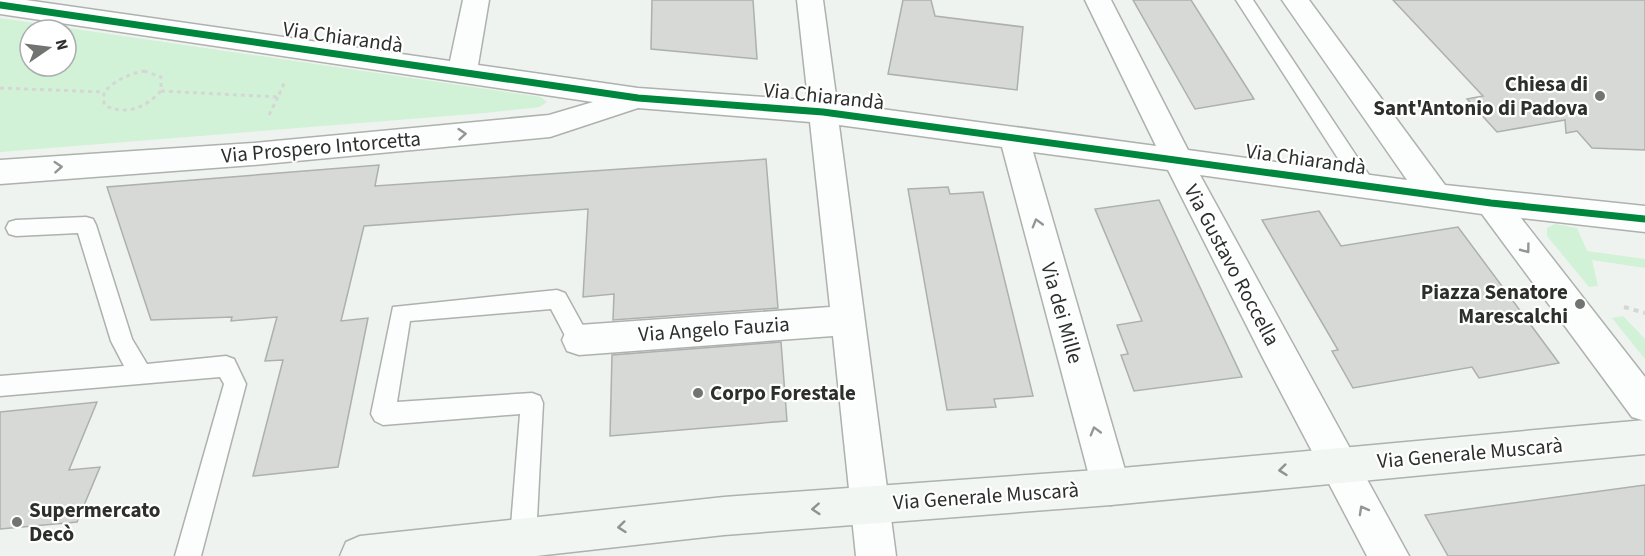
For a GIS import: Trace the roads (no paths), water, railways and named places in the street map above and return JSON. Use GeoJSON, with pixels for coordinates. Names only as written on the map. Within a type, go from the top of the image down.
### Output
{"type":"FeatureCollection","features":[{"type":"Feature","properties":{"kind":"main road","name":"Via Generale Muscarà"},"geometry":{"type":"LineString","coordinates":[[360,556],[724,516],[1111,487],[1629,439]]}},
{"type":"Feature","properties":{"kind":"street"},"geometry":{"type":"LineString","coordinates":[[462,73],[476,0]]}},
{"type":"Feature","properties":{"kind":"street"},"geometry":{"type":"LineString","coordinates":[[810,0],[876,556]]}},
{"type":"Feature","properties":{"kind":"street","name":"Via Gustavo Roccella"},"geometry":{"type":"LineString","coordinates":[[1098,0],[1177,160],[1337,465],[1389,556]]}},
{"type":"Feature","properties":{"kind":"street"},"geometry":{"type":"LineString","coordinates":[[1294,0],[1435,195]]}},
{"type":"Feature","properties":{"kind":"street","name":"Via Chiarandà"},"geometry":{"type":"LineString","coordinates":[[0,5],[638,98],[823,112],[1491,203],[1645,219]]}},
{"type":"Feature","properties":{"kind":"street","name":"Via Prospero Intorcetta"},"geometry":{"type":"LineString","coordinates":[[0,172],[253,154],[550,126],[638,98]]}},
{"type":"Feature","properties":{"kind":"street","name":"Via dei Mille"},"geometry":{"type":"LineString","coordinates":[[1014,138],[1111,487]]}},
{"type":"Feature","properties":{"kind":"street"},"geometry":{"type":"LineString","coordinates":[[1491,203],[1645,405]]}},
{"type":"Feature","properties":{"kind":"street","name":"Via Angelo Fauzia"},"geometry":{"type":"LineString","coordinates":[[579,340],[848,320]]}},
{"type":"Feature","properties":{"kind":"lane"},"geometry":{"type":"LineString","coordinates":[[1244,0],[1366,186]]}},
{"type":"Feature","properties":{"kind":"lane"},"geometry":{"type":"LineString","coordinates":[[16,228],[86,225],[122,341],[141,375]]}},
{"type":"Feature","properties":{"kind":"lane"},"geometry":{"type":"LineString","coordinates":[[523,538],[532,404],[383,414],[401,312],[557,298],[579,340]]}},
{"type":"Feature","properties":{"kind":"lane"},"geometry":{"type":"LineString","coordinates":[[0,386],[226,366],[235,384],[188,556]]}},
{"type":"Feature","properties":{"kind":"place","name":"Chiesa di Sant'Antonio di Padova"},"geometry":{"type":"Point","coordinates":[1600,96]}},
{"type":"Feature","properties":{"kind":"place","name":"Piazza Senatore Marescalchi"},"geometry":{"type":"Point","coordinates":[1580,304]}},
{"type":"Feature","properties":{"kind":"place","name":"Corpo Forestale"},"geometry":{"type":"Point","coordinates":[698,393]}},
{"type":"Feature","properties":{"kind":"place","name":"Supermercato Decò"},"geometry":{"type":"Point","coordinates":[17,522]}}]}
